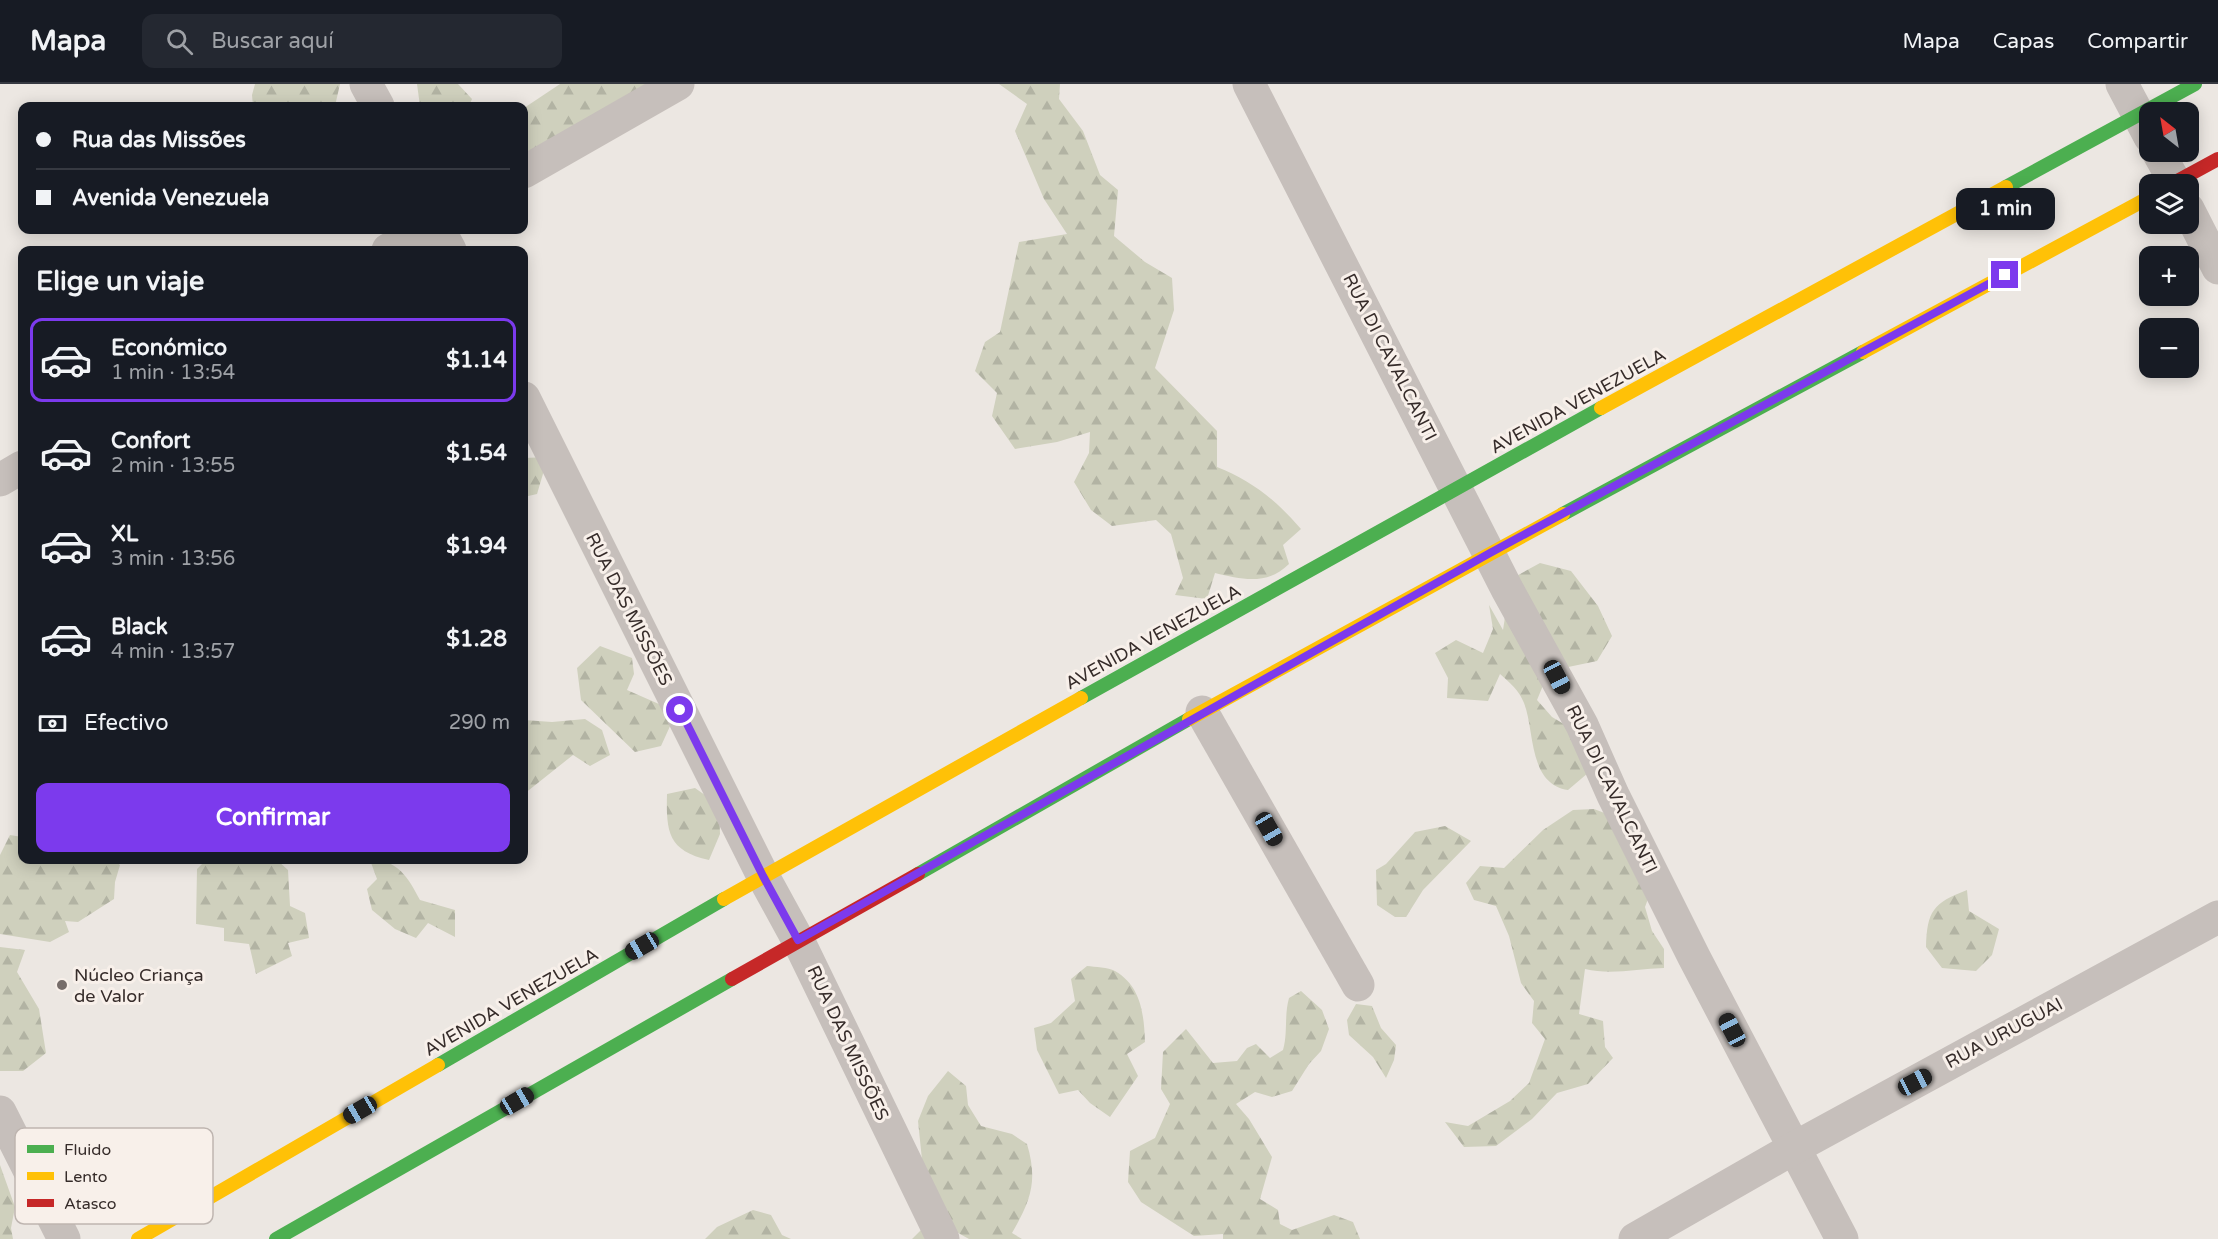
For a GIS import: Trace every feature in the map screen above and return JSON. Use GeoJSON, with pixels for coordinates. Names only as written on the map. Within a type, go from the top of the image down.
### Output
{"type":"FeatureCollection","features":[{"type":"Feature","properties":{"kind":"main road","name":"AVENIDA VENEZUELA"},"geometry":{"type":"LineString","coordinates":[[2174,102],[2195,84]]}},
{"type":"Feature","properties":{"kind":"main road","name":"AVENIDA VENEZUELA"},"geometry":{"type":"LineString","coordinates":[[213,1195],[763,876],[1457,487],[2139,130]]}},
{"type":"Feature","properties":{"kind":"main road"},"geometry":{"type":"LineString","coordinates":[[2197,174],[2218,159]]}},
{"type":"Feature","properties":{"kind":"main road"},"geometry":{"type":"LineString","coordinates":[[276,1239],[1202,712],[1490,553],[2139,209]]}},
{"type":"Feature","properties":{"kind":"main road","name":"AVENIDA VENEZUELA"},"geometry":{"type":"LineString","coordinates":[[138,1239],[164,1224]]}},
{"type":"Feature","properties":{"kind":"street"},"geometry":{"type":"LineString","coordinates":[[366,84],[376,102]]}},
{"type":"Feature","properties":{"kind":"street"},"geometry":{"type":"LineString","coordinates":[[528,170],[678,84]]}},
{"type":"Feature","properties":{"kind":"street","name":"RUA DI CAVALCANTI"},"geometry":{"type":"LineString","coordinates":[[1249,84],[1490,553],[1582,725],[1613,795],[1842,1239]]}},
{"type":"Feature","properties":{"kind":"street"},"geometry":{"type":"LineString","coordinates":[[2122,84],[2139,117]]}},
{"type":"Feature","properties":{"kind":"street"},"geometry":{"type":"LineString","coordinates":[[395,246],[417,234]]}},
{"type":"Feature","properties":{"kind":"street"},"geometry":{"type":"LineString","coordinates":[[2197,234],[2218,268]]}},
{"type":"Feature","properties":{"kind":"street","name":"RUA DAS MISSÕES"},"geometry":{"type":"LineString","coordinates":[[528,406],[763,876],[798,940],[943,1239]]}},
{"type":"Feature","properties":{"kind":"street"},"geometry":{"type":"LineString","coordinates":[[0,480],[18,469]]}},
{"type":"Feature","properties":{"kind":"street"},"geometry":{"type":"LineString","coordinates":[[1202,712],[1358,985]]}},
{"type":"Feature","properties":{"kind":"street","name":"RUA URUGUAI"},"geometry":{"type":"LineString","coordinates":[[1635,1239],[1794,1148],[2218,917]]}},
{"type":"Feature","properties":{"kind":"street"},"geometry":{"type":"LineString","coordinates":[[0,1112],[15,1142]]}},
{"type":"Feature","properties":{"kind":"street"},"geometry":{"type":"LineString","coordinates":[[56,1224],[64,1239]]}},
{"type":"Feature","properties":{"kind":"green space"},"geometry":{"type":"Polygon","coordinates":[[[255,84],[340,84],[336,102],[253,102],[255,84]]]}},
{"type":"Feature","properties":{"kind":"green space"},"geometry":{"type":"Polygon","coordinates":[[[417,84],[458,84],[472,99],[471,102],[419,102],[417,84]]]}},
{"type":"Feature","properties":{"kind":"green space"},"geometry":{"type":"Polygon","coordinates":[[[560,84],[651,84],[528,161],[528,105],[560,84]]]}},
{"type":"Feature","properties":{"kind":"green space"},"geometry":{"type":"Polygon","coordinates":[[[999,84],[1060,84],[1059,99],[1083,131],[1100,175],[1118,190],[1114,236],[1145,262],[1172,278],[1174,310],[1155,368],[1217,431],[1217,467],[1263,492],[1301,529],[1283,545],[1289,564],[1281,571],[1255,579],[1235,578],[1215,573],[1207,599],[1175,595],[1183,578],[1171,534],[1156,520],[1112,526],[1091,510],[1074,482],[1089,453],[1090,432],[1057,442],[1015,449],[992,416],[997,393],[975,371],[985,342],[1000,332],[1019,242],[1067,234],[1044,199],[1015,131],[1027,104],[999,84]]]}},
{"type":"Feature","properties":{"kind":"green space"},"geometry":{"type":"Polygon","coordinates":[[[548,457],[537,494],[528,496],[528,458],[548,457]]]}},
{"type":"Feature","properties":{"kind":"green space"},"geometry":{"type":"Polygon","coordinates":[[[1540,563],[1571,571],[1598,606],[1612,636],[1597,661],[1549,671],[1537,700],[1552,717],[1579,733],[1588,773],[1568,790],[1555,786],[1539,767],[1524,703],[1514,687],[1500,674],[1488,701],[1447,698],[1448,678],[1435,653],[1456,640],[1483,653],[1493,629],[1489,605],[1503,630],[1511,579],[1540,563]]]}},
{"type":"Feature","properties":{"kind":"green space"},"geometry":{"type":"Polygon","coordinates":[[[600,646],[632,658],[634,674],[627,690],[668,708],[671,724],[661,746],[635,752],[581,700],[577,668],[600,646]]]}},
{"type":"Feature","properties":{"kind":"green space"},"geometry":{"type":"Polygon","coordinates":[[[585,719],[602,730],[610,755],[590,766],[573,755],[528,791],[528,720],[552,722],[585,719]]]}},
{"type":"Feature","properties":{"kind":"green space"},"geometry":{"type":"Polygon","coordinates":[[[695,788],[719,805],[720,834],[709,860],[695,856],[677,845],[672,838],[667,819],[667,794],[695,788]]]}},
{"type":"Feature","properties":{"kind":"green space"},"geometry":{"type":"Polygon","coordinates":[[[1594,809],[1615,817],[1655,880],[1645,907],[1652,931],[1664,949],[1664,968],[1614,972],[1585,969],[1579,1014],[1603,1021],[1605,1047],[1613,1058],[1588,1084],[1557,1093],[1532,1119],[1496,1146],[1464,1147],[1445,1122],[1468,1126],[1510,1101],[1529,1083],[1545,1039],[1532,1023],[1534,1001],[1521,983],[1509,936],[1496,906],[1474,900],[1466,883],[1480,866],[1504,868],[1543,830],[1573,810],[1594,809]]]}},
{"type":"Feature","properties":{"kind":"green space"},"geometry":{"type":"Polygon","coordinates":[[[1445,826],[1471,841],[1423,890],[1406,917],[1395,917],[1377,905],[1376,870],[1386,864],[1415,832],[1445,826]]]}},
{"type":"Feature","properties":{"kind":"green space"},"geometry":{"type":"Polygon","coordinates":[[[10,835],[18,836],[18,864],[119,864],[114,899],[78,922],[65,921],[69,932],[50,942],[0,934],[0,855],[10,835]]]}},
{"type":"Feature","properties":{"kind":"green space"},"geometry":{"type":"Polygon","coordinates":[[[202,864],[281,864],[288,870],[290,906],[305,913],[309,938],[288,943],[292,956],[256,974],[249,944],[224,941],[224,928],[196,924],[197,869],[202,864]]]}},
{"type":"Feature","properties":{"kind":"green space"},"geometry":{"type":"Polygon","coordinates":[[[371,864],[390,864],[406,877],[420,900],[455,910],[455,937],[428,923],[416,938],[395,929],[372,910],[367,889],[377,879],[371,864]]]}},
{"type":"Feature","properties":{"kind":"green space"},"geometry":{"type":"Polygon","coordinates":[[[1967,890],[1969,911],[1999,929],[1992,955],[1976,971],[1942,968],[1926,947],[1930,917],[1939,904],[1967,890]]]}},
{"type":"Feature","properties":{"kind":"green space"},"geometry":{"type":"Polygon","coordinates":[[[0,947],[25,950],[17,972],[39,1009],[46,1053],[23,1071],[0,1071],[0,947]]]}},
{"type":"Feature","properties":{"kind":"green space"},"geometry":{"type":"Polygon","coordinates":[[[1087,966],[1112,970],[1124,977],[1136,993],[1144,1021],[1145,1042],[1127,1054],[1138,1076],[1110,1117],[1090,1103],[1078,1090],[1059,1094],[1037,1050],[1034,1028],[1051,1023],[1075,1001],[1071,979],[1087,966]]]}},
{"type":"Feature","properties":{"kind":"green space"},"geometry":{"type":"Polygon","coordinates":[[[1301,991],[1322,1010],[1329,1029],[1321,1051],[1309,1064],[1292,1091],[1272,1097],[1255,1092],[1236,1104],[1249,1119],[1272,1157],[1260,1199],[1278,1210],[1280,1224],[1292,1230],[1334,1215],[1353,1222],[1360,1239],[1223,1239],[1223,1234],[1194,1236],[1141,1202],[1128,1182],[1130,1151],[1155,1138],[1170,1104],[1161,1089],[1163,1052],[1186,1029],[1213,1063],[1237,1061],[1247,1048],[1256,1044],[1270,1058],[1283,1050],[1289,998],[1301,991]]]}},
{"type":"Feature","properties":{"kind":"green space"},"geometry":{"type":"Polygon","coordinates":[[[1356,1004],[1372,1006],[1381,1028],[1396,1045],[1394,1060],[1386,1078],[1373,1057],[1349,1035],[1347,1020],[1356,1004]]]}},
{"type":"Feature","properties":{"kind":"green space"},"geometry":{"type":"Polygon","coordinates":[[[948,1071],[966,1086],[968,1105],[981,1126],[1012,1134],[1027,1144],[1032,1169],[1031,1190],[1012,1233],[1022,1239],[969,1239],[951,1229],[955,1239],[912,1239],[923,1228],[924,1179],[918,1121],[928,1096],[948,1071]]]}},
{"type":"Feature","properties":{"kind":"green space"},"geometry":{"type":"Polygon","coordinates":[[[0,1165],[15,1207],[11,1228],[13,1239],[0,1239],[0,1165]]]}},
{"type":"Feature","properties":{"kind":"green space"},"geometry":{"type":"Polygon","coordinates":[[[753,1210],[771,1215],[782,1235],[791,1239],[705,1239],[717,1227],[753,1210]]]}},
{"type":"Feature","properties":{"kind":"traffic: fast"},"geometry":{"type":"LineString","coordinates":[[2006,187],[2195,84]]}},
{"type":"Feature","properties":{"kind":"traffic: fast"},"geometry":{"type":"LineString","coordinates":[[1563,514],[1863,352]]}},
{"type":"Feature","properties":{"kind":"traffic: fast"},"geometry":{"type":"LineString","coordinates":[[1081,698],[1601,408]]}},
{"type":"Feature","properties":{"kind":"traffic: fast"},"geometry":{"type":"LineString","coordinates":[[918,874],[1189,719]]}},
{"type":"Feature","properties":{"kind":"traffic: fast"},"geometry":{"type":"LineString","coordinates":[[438,1065],[724,899]]}},
{"type":"Feature","properties":{"kind":"traffic: fast"},"geometry":{"type":"LineString","coordinates":[[276,1239],[732,979]]}},
{"type":"Feature","properties":{"kind":"traffic: slow"},"geometry":{"type":"LineString","coordinates":[[1601,408],[2006,187]]}},
{"type":"Feature","properties":{"kind":"traffic: slow"},"geometry":{"type":"LineString","coordinates":[[1863,352],[2139,203]]}},
{"type":"Feature","properties":{"kind":"traffic: slow"},"geometry":{"type":"LineString","coordinates":[[1189,719],[1563,514]]}},
{"type":"Feature","properties":{"kind":"traffic: slow"},"geometry":{"type":"LineString","coordinates":[[724,899],[1081,698]]}},
{"type":"Feature","properties":{"kind":"traffic: slow"},"geometry":{"type":"LineString","coordinates":[[213,1196],[438,1065]]}},
{"type":"Feature","properties":{"kind":"traffic: slow"},"geometry":{"type":"LineString","coordinates":[[138,1239],[164,1224]]}},
{"type":"Feature","properties":{"kind":"traffic: jam"},"geometry":{"type":"LineString","coordinates":[[2190,174],[2218,159]]}},
{"type":"Feature","properties":{"kind":"traffic: jam"},"geometry":{"type":"LineString","coordinates":[[732,979],[918,874]]}},
{"type":"Feature","properties":{"kind":"place","name":"Núcleo Criança de Valor"},"geometry":{"type":"Point","coordinates":[62,985]}},
{"type":"Feature","properties":{"kind":"route"},"geometry":{"type":"LineString","coordinates":[[680,710],[763,876],[798,940],[1202,712],[1490,553],[2005,275]]}}]}
